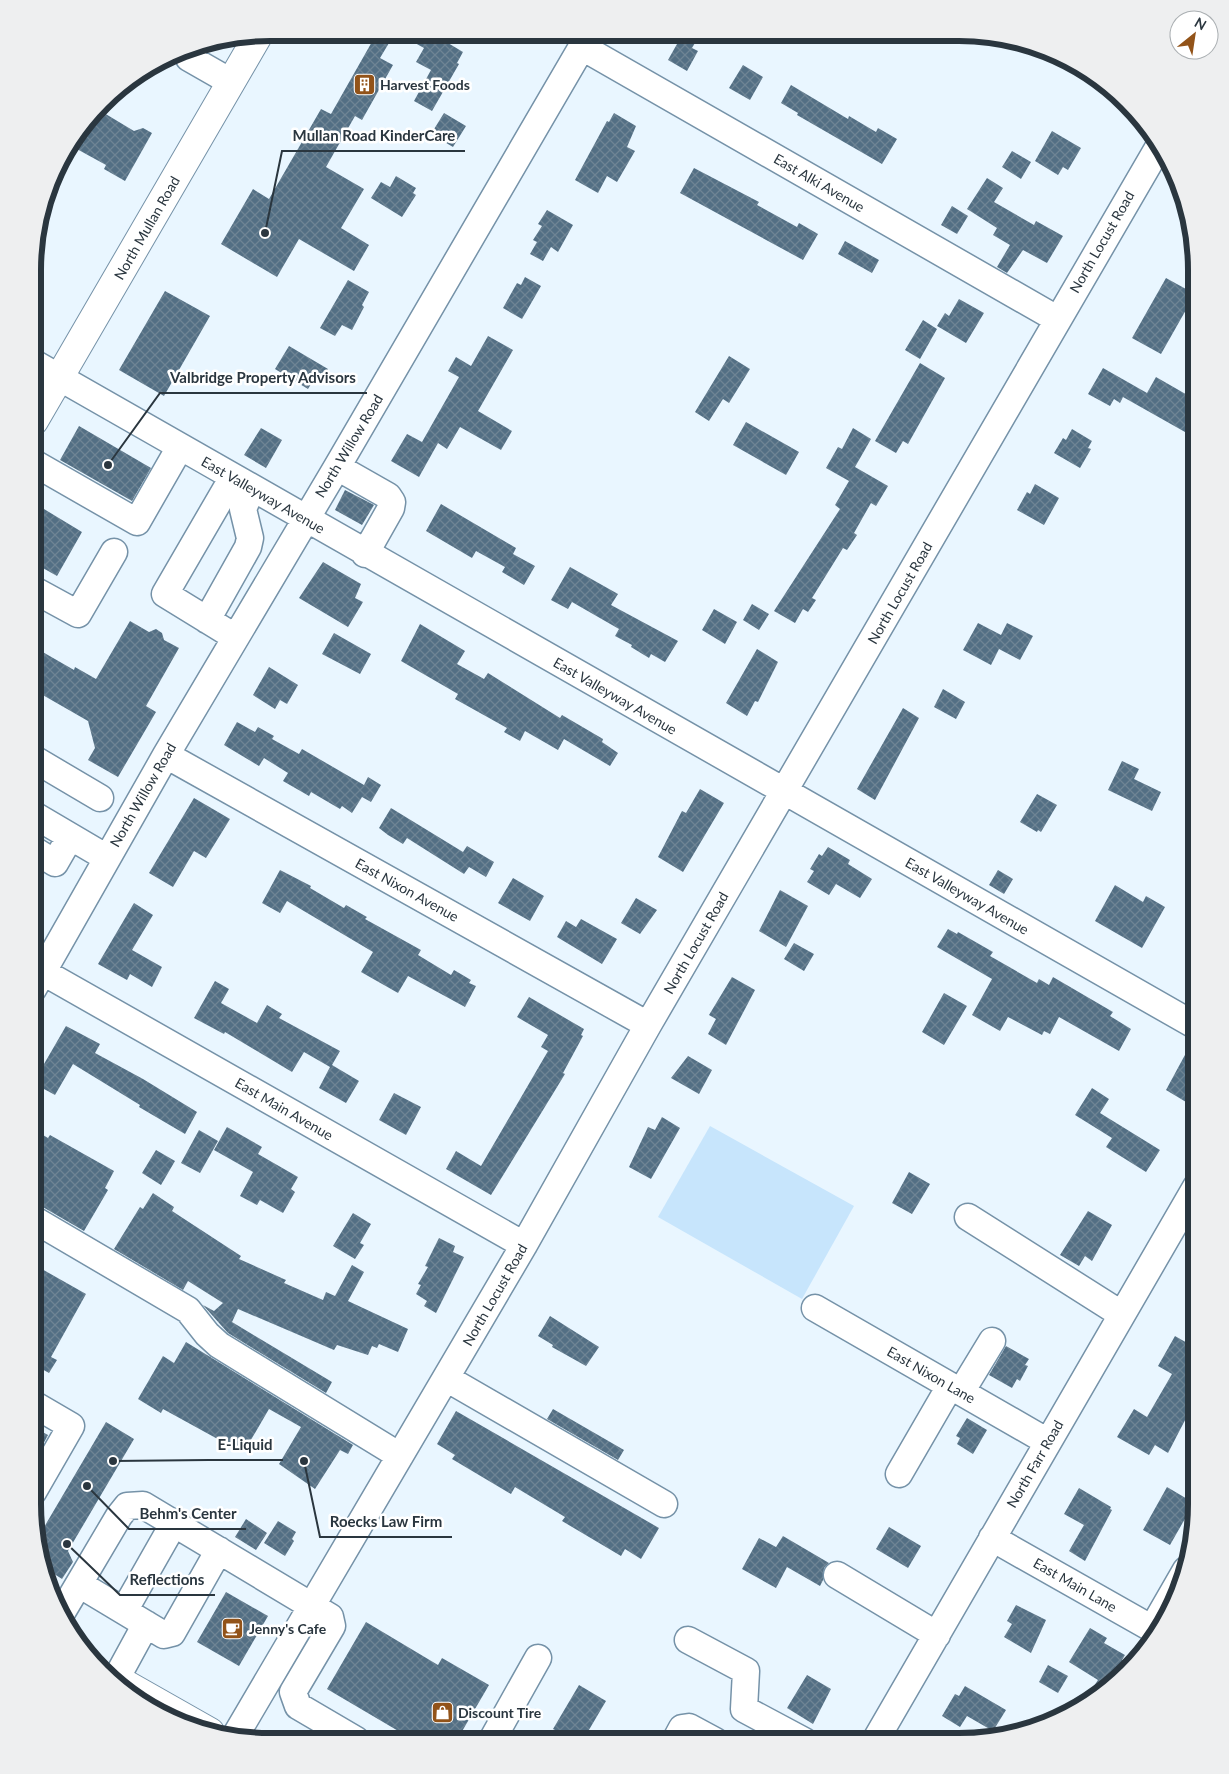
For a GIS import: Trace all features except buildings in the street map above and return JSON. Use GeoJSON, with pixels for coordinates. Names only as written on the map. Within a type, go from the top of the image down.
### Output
{"type":"FeatureCollection","features":[{"type":"Feature","properties":{"kind":"main road","name":"North Mullan Road"},"geometry":{"type":"LineString","coordinates":[[41,409],[254,42]]}},
{"type":"Feature","properties":{"kind":"street","name":"North Willow Road"},"geometry":{"type":"LineString","coordinates":[[41,967],[337,467],[585,41]]}},
{"type":"Feature","properties":{"kind":"street","name":"East Alki Avenue"},"geometry":{"type":"LineString","coordinates":[[588,41],[1057,319]]}},
{"type":"Feature","properties":{"kind":"street"},"geometry":{"type":"LineString","coordinates":[[191,56],[231,82]]}},
{"type":"Feature","properties":{"kind":"street","name":"North Locust Road"},"geometry":{"type":"LineString","coordinates":[[238,1730],[524,1245],[648,1025],[785,793],[1057,319],[1155,153]]}},
{"type":"Feature","properties":{"kind":"street","name":"East Valleyway Avenue"},"geometry":{"type":"LineString","coordinates":[[41,367],[365,554],[1188,1021]]}},
{"type":"Feature","properties":{"kind":"street"},"geometry":{"type":"LineString","coordinates":[[41,467],[136,522],[180,447]]}},
{"type":"Feature","properties":{"kind":"street"},"geometry":{"type":"LineString","coordinates":[[337,467],[388,496],[392,502],[365,554]]}},
{"type":"Feature","properties":{"kind":"street"},"geometry":{"type":"LineString","coordinates":[[235,637],[165,594],[243,483]]}},
{"type":"Feature","properties":{"kind":"street"},"geometry":{"type":"LineString","coordinates":[[207,620],[248,546],[250,538],[243,509],[243,483]]}},
{"type":"Feature","properties":{"kind":"street"},"geometry":{"type":"LineString","coordinates":[[41,594],[78,614],[114,552]]}},
{"type":"Feature","properties":{"kind":"street","name":"East Nixon Avenue"},"geometry":{"type":"LineString","coordinates":[[166,755],[648,1025]]}},
{"type":"Feature","properties":{"kind":"street"},"geometry":{"type":"LineString","coordinates":[[41,763],[100,798]]}},
{"type":"Feature","properties":{"kind":"street"},"geometry":{"type":"LineString","coordinates":[[41,819],[107,858]]}},
{"type":"Feature","properties":{"kind":"street"},"geometry":{"type":"LineString","coordinates":[[41,854],[55,863],[70,837]]}},
{"type":"Feature","properties":{"kind":"street","name":"East Main Avenue"},"geometry":{"type":"LineString","coordinates":[[41,970],[524,1245]]}},
{"type":"Feature","properties":{"kind":"street","name":"North Farr Road"},"geometry":{"type":"LineString","coordinates":[[880,1733],[1188,1201]]}},
{"type":"Feature","properties":{"kind":"street"},"geometry":{"type":"LineString","coordinates":[[968,1217],[1121,1314]]}},
{"type":"Feature","properties":{"kind":"street"},"geometry":{"type":"LineString","coordinates":[[41,1224],[188,1310],[207,1334],[219,1345],[400,1456]]}},
{"type":"Feature","properties":{"kind":"street","name":"East Nixon Lane"},"geometry":{"type":"LineString","coordinates":[[815,1308],[1048,1442]]}},
{"type":"Feature","properties":{"kind":"street"},"geometry":{"type":"LineString","coordinates":[[899,1474],[956,1389],[992,1341]]}},
{"type":"Feature","properties":{"kind":"street"},"geometry":{"type":"LineString","coordinates":[[446,1378],[664,1504]]}},
{"type":"Feature","properties":{"kind":"street"},"geometry":{"type":"LineString","coordinates":[[41,1408],[71,1426],[41,1477]]}},
{"type":"Feature","properties":{"kind":"street"},"geometry":{"type":"LineString","coordinates":[[66,1607],[126,1506],[143,1505],[330,1617],[332,1626],[293,1692],[298,1706],[344,1733]]}},
{"type":"Feature","properties":{"kind":"street"},"geometry":{"type":"LineString","coordinates":[[116,1674],[135,1618],[174,1522]]}},
{"type":"Feature","properties":{"kind":"street","name":"East Main Lane"},"geometry":{"type":"LineString","coordinates":[[992,1538],[1151,1628]]}},
{"type":"Feature","properties":{"kind":"street"},"geometry":{"type":"LineString","coordinates":[[79,1584],[164,1635],[172,1633],[220,1550]]}},
{"type":"Feature","properties":{"kind":"street"},"geometry":{"type":"LineString","coordinates":[[837,1574],[937,1635]]}},
{"type":"Feature","properties":{"kind":"street"},"geometry":{"type":"LineString","coordinates":[[688,1640],[746,1671],[744,1709],[789,1733]]}},
{"type":"Feature","properties":{"kind":"street"},"geometry":{"type":"LineString","coordinates":[[496,1733],[538,1658]]}},
{"type":"Feature","properties":{"kind":"street"},"geometry":{"type":"LineString","coordinates":[[679,1733],[682,1728],[689,1727],[700,1733]]}},
{"type":"Feature","properties":{"kind":"shaded area"},"geometry":{"type":"Polygon","coordinates":[[[710,1126],[854,1206],[802,1299],[658,1217],[710,1126]]]}},
{"type":"Feature","properties":{"kind":"place","name":"Harvest Foods"},"geometry":{"type":"Point","coordinates":[364,85]}},
{"type":"Feature","properties":{"kind":"place","name":"Mullan Road KinderCare"},"geometry":{"type":"Point","coordinates":[265,233]}},
{"type":"Feature","properties":{"kind":"place","name":"Valbridge Property Advisors"},"geometry":{"type":"Point","coordinates":[108,465]}},
{"type":"Feature","properties":{"kind":"place","name":"E-Liquid"},"geometry":{"type":"Point","coordinates":[113,1461]}},
{"type":"Feature","properties":{"kind":"place","name":"Roecks Law Firm"},"geometry":{"type":"Point","coordinates":[304,1461]}},
{"type":"Feature","properties":{"kind":"place","name":"Behm's Center"},"geometry":{"type":"Point","coordinates":[87,1486]}},
{"type":"Feature","properties":{"kind":"place","name":"Reflections"},"geometry":{"type":"Point","coordinates":[67,1544]}},
{"type":"Feature","properties":{"kind":"place","name":"Jenny's Cafe"},"geometry":{"type":"Point","coordinates":[233,1629]}},
{"type":"Feature","properties":{"kind":"place","name":"Discount Tire"},"geometry":{"type":"Point","coordinates":[442,1713]}}]}
